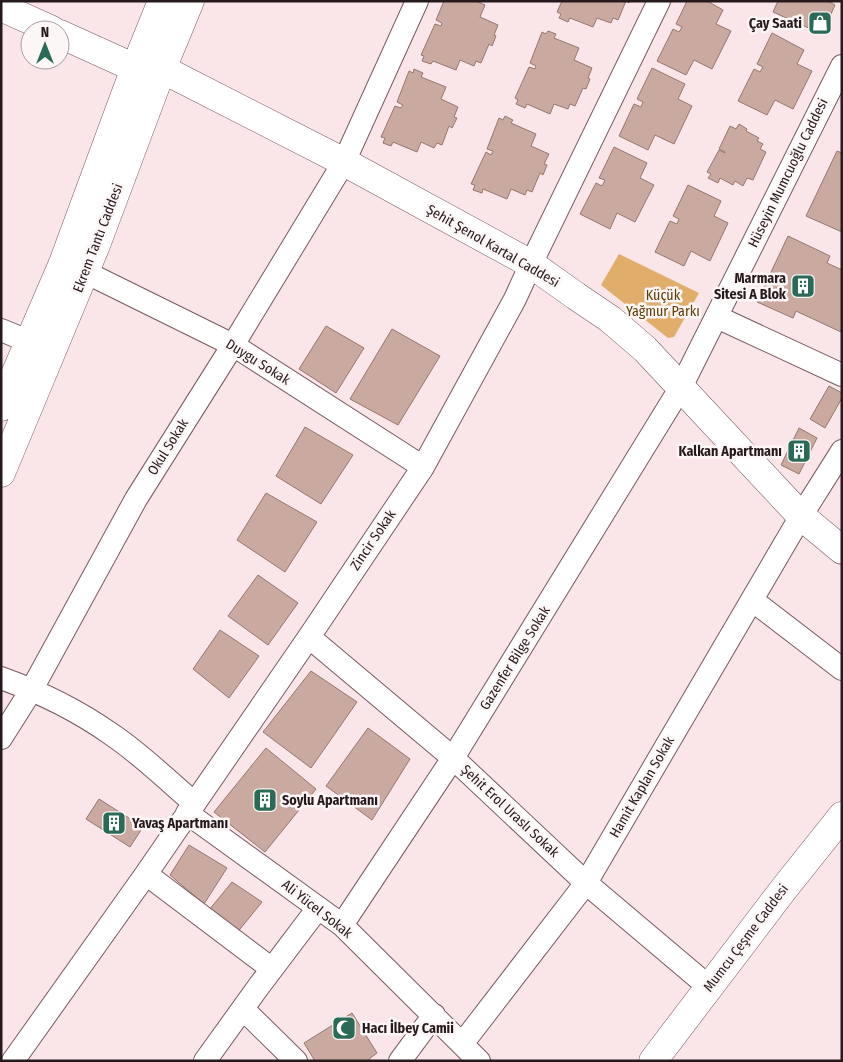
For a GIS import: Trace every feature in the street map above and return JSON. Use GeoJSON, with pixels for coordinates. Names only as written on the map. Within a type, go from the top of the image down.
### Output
{"type":"FeatureCollection","features":[{"type":"Feature","properties":{"kind":"street","name":"Ekrem Tantı Caddesi"},"geometry":{"type":"LineString","coordinates":[[1,407],[30,342],[74,267],[96,245],[151,72],[162,1]]}},
{"type":"Feature","properties":{"kind":"street","name":"Ekrem Tantı Caddesi"},"geometry":{"type":"LineString","coordinates":[[151,72],[190,1]]}},
{"type":"Feature","properties":{"kind":"street","name":"Okul Sokak"},"geometry":{"type":"LineString","coordinates":[[1,738],[32,690],[136,499],[233,345],[344,162],[417,1]]}},
{"type":"Feature","properties":{"kind":"street","name":"Zincir Sokak"},"geometry":{"type":"LineString","coordinates":[[13,1061],[146,874],[309,637],[423,466],[515,299],[659,1]]}},
{"type":"Feature","properties":{"kind":"street"},"geometry":{"type":"LineString","coordinates":[[1,7],[30,20]]}},
{"type":"Feature","properties":{"kind":"street","name":"Şehit Şenol Kartal Caddesi"},"geometry":{"type":"LineString","coordinates":[[70,38],[151,72],[344,162],[531,264],[610,319],[645,349],[802,516],[842,550]]}},
{"type":"Feature","properties":{"kind":"street","name":"Hüseyin Mumcuoğlu Caddesi"},"geometry":{"type":"LineString","coordinates":[[681,388],[842,66]]}},
{"type":"Feature","properties":{"kind":"street","name":"Ekrem Tantı Caddesi"},"geometry":{"type":"LineString","coordinates":[[1,473],[74,267]]}},
{"type":"Feature","properties":{"kind":"street","name":"Duygu Sokak"},"geometry":{"type":"LineString","coordinates":[[74,267],[233,345],[423,466]]}},
{"type":"Feature","properties":{"kind":"street"},"geometry":{"type":"LineString","coordinates":[[717,317],[842,375]]}},
{"type":"Feature","properties":{"kind":"street"},"geometry":{"type":"LineString","coordinates":[[1,330],[30,342]]}},
{"type":"Feature","properties":{"kind":"street","name":"Gazenfer Bilge Sokak"},"geometry":{"type":"LineString","coordinates":[[342,925],[453,758],[681,388]]}},
{"type":"Feature","properties":{"kind":"street","name":"Hamit Kaplan Sokak"},"geometry":{"type":"LineString","coordinates":[[462,1044],[586,883],[842,451]]}},
{"type":"Feature","properties":{"kind":"street"},"geometry":{"type":"LineString","coordinates":[[752,600],[842,669]]}},
{"type":"Feature","properties":{"kind":"street","name":"Şehit Erol Uraslı Sokak"},"geometry":{"type":"LineString","coordinates":[[309,637],[453,758],[586,883],[709,987]]}},
{"type":"Feature","properties":{"kind":"street","name":"Ali Yücel Sokak"},"geometry":{"type":"LineString","coordinates":[[1,678],[70,708],[112,734],[191,808],[342,925],[479,1061]]}},
{"type":"Feature","properties":{"kind":"street","name":"Mumcu Çeşme Caddesi"},"geometry":{"type":"LineString","coordinates":[[653,1061],[783,890],[842,816]]}},
{"type":"Feature","properties":{"kind":"street"},"geometry":{"type":"LineString","coordinates":[[146,874],[272,969]]}},
{"type":"Feature","properties":{"kind":"street"},"geometry":{"type":"LineString","coordinates":[[205,1061],[318,908]]}},
{"type":"Feature","properties":{"kind":"street"},"geometry":{"type":"LineString","coordinates":[[243,1009],[296,1061]]}},
{"type":"Feature","properties":{"kind":"street"},"geometry":{"type":"LineString","coordinates":[[400,1061],[434,1015]]}},
{"type":"Feature","properties":{"kind":"green space","name":"Küçük Yağmur Parkı"},"geometry":{"type":"Polygon","coordinates":[[[619,254],[699,293],[674,337],[668,338],[601,285],[619,254]]]}},
{"type":"Feature","properties":{"kind":"building"},"geometry":{"type":"Polygon","coordinates":[[[444,1],[476,1],[485,5],[480,17],[498,25],[492,46],[489,44],[481,63],[476,61],[474,66],[460,60],[456,70],[433,61],[431,64],[422,61],[424,56],[421,55],[435,24],[441,26],[442,23],[436,20],[444,1]]]}},
{"type":"Feature","properties":{"kind":"building"},"geometry":{"type":"Polygon","coordinates":[[[562,1],[626,1],[618,20],[613,18],[611,23],[597,18],[593,27],[570,18],[568,22],[559,18],[561,14],[557,12],[562,1]]]}},
{"type":"Feature","properties":{"kind":"building"},"geometry":{"type":"Polygon","coordinates":[[[687,1],[707,1],[723,10],[716,24],[731,31],[712,69],[694,60],[686,75],[657,61],[673,29],[679,32],[682,27],[676,24],[687,1]]]}},
{"type":"Feature","properties":{"kind":"building"},"geometry":{"type":"Polygon","coordinates":[[[778,1],[827,1],[835,5],[822,34],[773,12],[778,1]]]}},
{"type":"Feature","properties":{"kind":"building"},"geometry":{"type":"Polygon","coordinates":[[[548,31],[556,34],[554,38],[579,48],[574,60],[592,68],[586,89],[583,88],[575,106],[570,104],[568,109],[554,104],[550,114],[527,104],[525,108],[516,104],[518,100],[515,98],[529,67],[535,69],[536,66],[530,63],[542,32],[546,34],[548,31]]]}},
{"type":"Feature","properties":{"kind":"building"},"geometry":{"type":"Polygon","coordinates":[[[772,33],[804,50],[797,64],[812,71],[793,109],[775,100],[767,115],[738,101],[754,69],[760,72],[763,67],[757,64],[772,33]]]}},
{"type":"Feature","properties":{"kind":"building"},"geometry":{"type":"Polygon","coordinates":[[[652,68],[685,84],[678,99],[692,106],[674,144],[655,135],[648,150],[619,136],[634,104],[641,107],[643,102],[637,99],[652,68]]]}},
{"type":"Feature","properties":{"kind":"building"},"geometry":{"type":"Polygon","coordinates":[[[414,69],[423,73],[421,77],[446,87],[441,99],[458,107],[454,117],[457,118],[452,128],[449,126],[442,145],[437,143],[434,148],[421,142],[417,152],[393,142],[391,146],[383,143],[385,138],[381,137],[395,106],[401,108],[403,105],[397,102],[409,71],[413,73],[414,69]]]}},
{"type":"Feature","properties":{"kind":"building"},"geometry":{"type":"Polygon","coordinates":[[[505,116],[513,120],[511,123],[536,134],[531,146],[549,154],[544,164],[547,165],[543,175],[540,173],[532,192],[527,190],[525,195],[511,189],[507,199],[483,189],[482,193],[473,190],[475,185],[471,184],[486,152],[491,155],[493,151],[487,149],[499,118],[503,120],[505,116]]]}},
{"type":"Feature","properties":{"kind":"building"},"geometry":{"type":"Polygon","coordinates":[[[739,124],[747,129],[746,131],[759,138],[757,141],[763,144],[760,149],[766,152],[753,180],[747,178],[743,186],[735,181],[733,185],[720,178],[718,183],[708,178],[711,174],[707,172],[719,150],[725,153],[719,149],[730,126],[736,129],[739,124]]]}},
{"type":"Feature","properties":{"kind":"building"},"geometry":{"type":"Polygon","coordinates":[[[614,147],[647,163],[640,178],[654,185],[635,222],[617,213],[610,229],[580,214],[596,183],[602,186],[605,180],[599,178],[614,147]]]}},
{"type":"Feature","properties":{"kind":"building"},"geometry":{"type":"Polygon","coordinates":[[[837,151],[842,153],[842,232],[806,216],[837,151]]]}},
{"type":"Feature","properties":{"kind":"building"},"geometry":{"type":"Polygon","coordinates":[[[688,185],[721,201],[714,216],[728,223],[710,261],[691,251],[684,266],[655,252],[670,221],[677,224],[679,219],[673,216],[688,185]]]}},
{"type":"Feature","properties":{"kind":"building","name":"Marmara Sitesi A Blok"},"geometry":{"type":"Polygon","coordinates":[[[788,236],[830,256],[827,263],[842,270],[841,332],[796,311],[793,318],[757,302],[788,236]]]}},
{"type":"Feature","properties":{"kind":"building"},"geometry":{"type":"Polygon","coordinates":[[[326,326],[364,348],[336,393],[299,369],[326,326]]]}},
{"type":"Feature","properties":{"kind":"building"},"geometry":{"type":"Polygon","coordinates":[[[392,329],[440,356],[398,425],[350,399],[392,329]]]}},
{"type":"Feature","properties":{"kind":"building"},"geometry":{"type":"Polygon","coordinates":[[[829,386],[842,393],[842,398],[825,428],[810,419],[829,386]]]}},
{"type":"Feature","properties":{"kind":"building"},"geometry":{"type":"Polygon","coordinates":[[[305,427],[353,455],[321,504],[276,476],[305,427]]]}},
{"type":"Feature","properties":{"kind":"building","name":"Kalkan Apartmanı"},"geometry":{"type":"Polygon","coordinates":[[[799,428],[817,438],[799,474],[781,465],[799,428]]]}},
{"type":"Feature","properties":{"kind":"building"},"geometry":{"type":"Polygon","coordinates":[[[266,493],[317,522],[285,572],[237,540],[266,493]]]}},
{"type":"Feature","properties":{"kind":"building"},"geometry":{"type":"Polygon","coordinates":[[[258,575],[298,603],[268,645],[228,616],[258,575]]]}},
{"type":"Feature","properties":{"kind":"building"},"geometry":{"type":"Polygon","coordinates":[[[220,630],[259,656],[229,698],[193,669],[220,630]]]}},
{"type":"Feature","properties":{"kind":"building"},"geometry":{"type":"Polygon","coordinates":[[[311,671],[357,702],[311,768],[263,732],[311,671]]]}},
{"type":"Feature","properties":{"kind":"building"},"geometry":{"type":"Polygon","coordinates":[[[368,728],[410,759],[372,820],[326,786],[368,728]]]}},
{"type":"Feature","properties":{"kind":"building","name":"Soylu Apartmanı"},"geometry":{"type":"Polygon","coordinates":[[[266,748],[316,789],[265,852],[214,812],[266,748]]]}},
{"type":"Feature","properties":{"kind":"building","name":"Yavaş Apartmanı"},"geometry":{"type":"Polygon","coordinates":[[[99,799],[143,827],[130,847],[86,819],[99,799]]]}},
{"type":"Feature","properties":{"kind":"building"},"geometry":{"type":"Polygon","coordinates":[[[189,845],[227,868],[204,904],[170,875],[189,845]]]}},
{"type":"Feature","properties":{"kind":"building"},"geometry":{"type":"Polygon","coordinates":[[[232,882],[262,902],[236,934],[209,910],[232,882]]]}},
{"type":"Feature","properties":{"kind":"building","name":"Hacı İlbey Camii"},"geometry":{"type":"Polygon","coordinates":[[[352,1013],[377,1053],[369,1059],[370,1061],[315,1061],[304,1043],[352,1013]]]}},
{"type":"Feature","properties":{"kind":"place","name":"Çay Saati"},"geometry":{"type":"Point","coordinates":[820,23]}},
{"type":"Feature","properties":{"kind":"place","name":"Marmara Sitesi A Blok"},"geometry":{"type":"Point","coordinates":[803,286]}},
{"type":"Feature","properties":{"kind":"place","name":"Kalkan Apartmanı"},"geometry":{"type":"Point","coordinates":[799,451]}},
{"type":"Feature","properties":{"kind":"place","name":"Soylu Apartmanı"},"geometry":{"type":"Point","coordinates":[265,800]}},
{"type":"Feature","properties":{"kind":"place","name":"Yavaş Apartmanı"},"geometry":{"type":"Point","coordinates":[114,823]}},
{"type":"Feature","properties":{"kind":"place","name":"Hacı İlbey Camii"},"geometry":{"type":"Point","coordinates":[344,1028]}}]}
